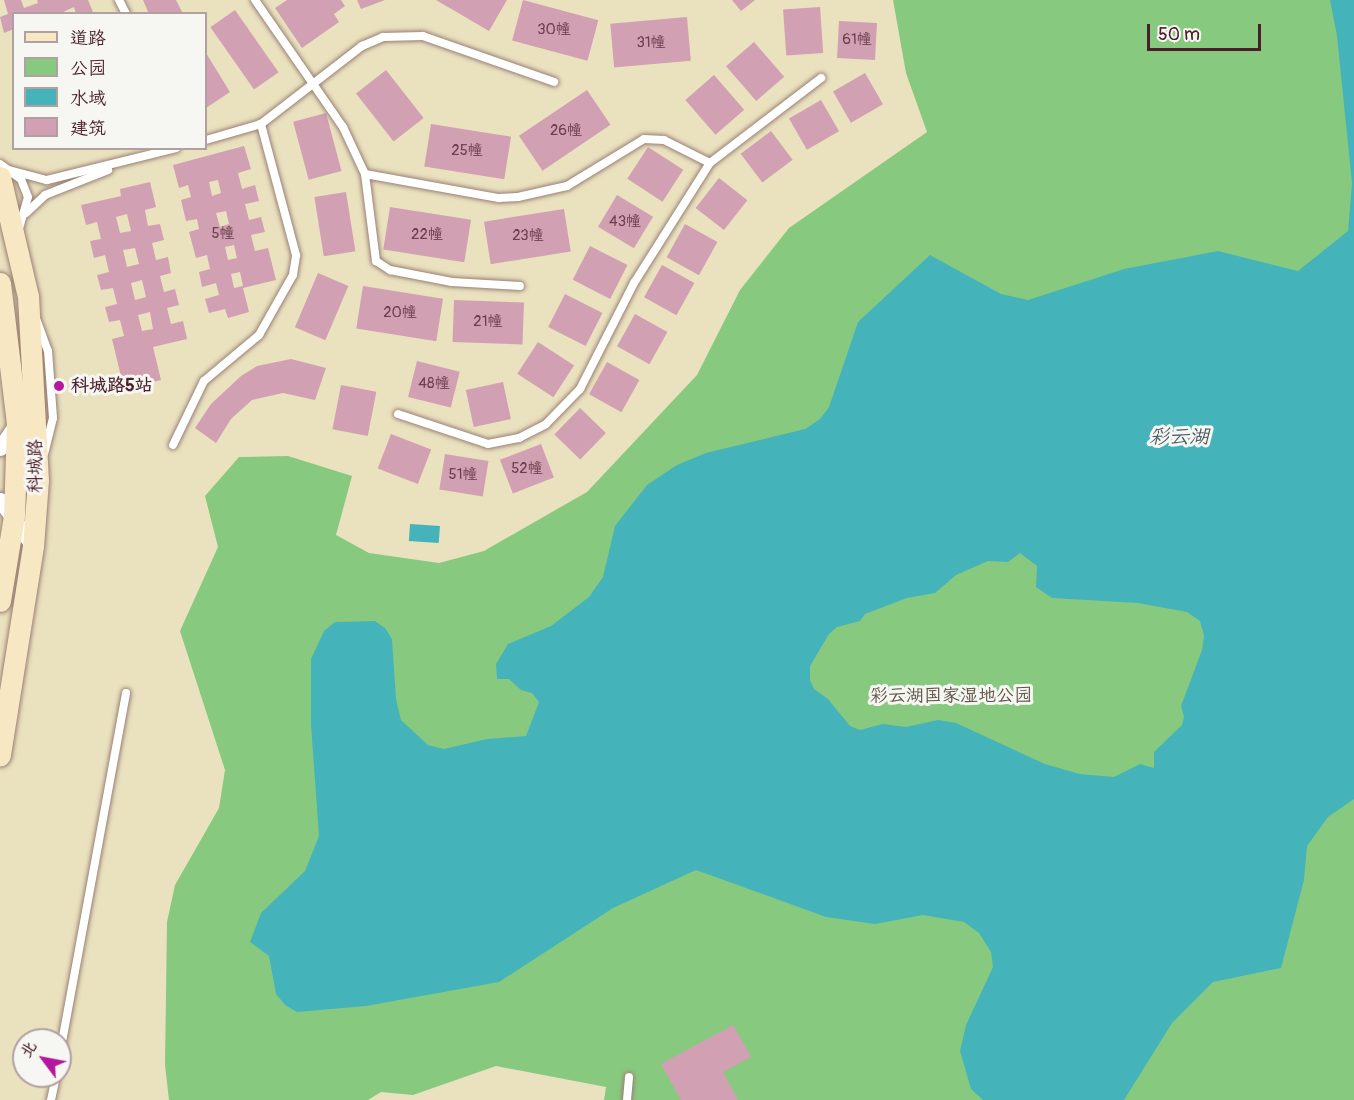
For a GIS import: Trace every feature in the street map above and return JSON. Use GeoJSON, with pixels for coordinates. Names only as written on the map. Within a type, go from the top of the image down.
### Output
{"type":"FeatureCollection","features":[{"type":"Feature","properties":{"kind":"main road","name":"科城路"},"geometry":{"type":"LineString","coordinates":[[0,755],[33,546],[38,480],[28,296],[4,173]]}},
{"type":"Feature","properties":{"kind":"main road","name":"科城路"},"geometry":{"type":"LineString","coordinates":[[0,283],[17,423],[14,516],[0,601]]}},
{"type":"Feature","properties":{"kind":"street"},"geometry":{"type":"LineString","coordinates":[[0,448],[17,423]]}},
{"type":"Feature","properties":{"kind":"street"},"geometry":{"type":"LineString","coordinates":[[0,500],[14,516],[33,546]]}},
{"type":"Feature","properties":{"kind":"lane"},"geometry":{"type":"LineString","coordinates":[[255,0],[343,127],[365,174],[373,253],[382,267],[452,282],[520,286]]}},
{"type":"Feature","properties":{"kind":"lane"},"geometry":{"type":"LineString","coordinates":[[207,140],[261,124],[312,82],[362,46],[403,34],[423,36],[554,82]]}},
{"type":"Feature","properties":{"kind":"lane"},"geometry":{"type":"LineString","coordinates":[[398,414],[488,444],[519,438],[546,424],[580,389],[649,257],[710,163],[820,78]]}},
{"type":"Feature","properties":{"kind":"lane"},"geometry":{"type":"LineString","coordinates":[[172,445],[204,381],[260,335],[293,275],[296,255],[261,124]]}},
{"type":"Feature","properties":{"kind":"lane"},"geometry":{"type":"LineString","coordinates":[[365,174],[499,198],[518,197],[567,186],[644,139],[664,140],[710,163]]}},
{"type":"Feature","properties":{"kind":"lane"},"geometry":{"type":"LineString","coordinates":[[4,173],[47,180],[114,166],[169,150]]}},
{"type":"Feature","properties":{"kind":"lane"},"geometry":{"type":"LineString","coordinates":[[0,164],[4,173],[24,186],[26,213]]}},
{"type":"Feature","properties":{"kind":"lane"},"geometry":{"type":"LineString","coordinates":[[16,237],[26,213],[45,195],[89,180],[114,166]]}},
{"type":"Feature","properties":{"kind":"lane"},"geometry":{"type":"LineString","coordinates":[[65,1028],[126,693]]}},
{"type":"Feature","properties":{"kind":"lane"},"geometry":{"type":"LineString","coordinates":[[627,1100],[629,1077]]}},
{"type":"Feature","properties":{"kind":"green space","name":"彩云湖国家湿地公园"},"geometry":{"type":"Polygon","coordinates":[[[893,0],[1354,0],[1354,1100],[604,1100],[606,1087],[496,1066],[413,1095],[381,1092],[368,1100],[169,1100],[165,1065],[167,922],[175,885],[219,808],[225,770],[180,631],[218,547],[205,496],[239,457],[288,456],[352,476],[336,535],[369,553],[439,563],[484,551],[587,492],[697,375],[740,290],[789,228],[927,132],[906,73],[893,0]]]}},
{"type":"Feature","properties":{"kind":"water","name":"彩云湖"},"geometry":{"type":"Polygon","coordinates":[[[1330,0],[1354,0],[1354,799],[1328,817],[1307,846],[1304,880],[1281,968],[1213,982],[1172,1023],[1124,1100],[983,1100],[971,1089],[960,1051],[966,1025],[993,967],[991,952],[979,933],[964,922],[923,915],[875,924],[826,917],[696,870],[613,908],[499,982],[366,1006],[297,1012],[285,1005],[276,994],[269,956],[250,942],[261,913],[305,871],[319,836],[311,725],[311,659],[324,631],[335,622],[375,621],[385,628],[392,639],[396,699],[401,720],[428,745],[444,749],[487,739],[526,736],[539,702],[532,693],[521,690],[509,679],[497,679],[496,664],[508,644],[551,626],[589,597],[603,577],[615,526],[647,485],[677,465],[706,453],[805,429],[820,419],[829,407],[858,322],[930,255],[1001,294],[1028,300],[1124,269],[1218,251],[1298,271],[1348,231],[1352,183],[1337,36],[1330,0]],[[1020,553],[1008,562],[988,561],[956,575],[935,593],[907,598],[865,614],[860,621],[837,627],[829,634],[810,666],[810,680],[814,689],[828,699],[850,726],[860,730],[883,724],[906,727],[938,720],[956,723],[1045,764],[1080,774],[1114,777],[1140,764],[1154,768],[1154,752],[1182,725],[1184,717],[1181,706],[1202,650],[1204,636],[1200,621],[1187,612],[1138,603],[1052,598],[1036,587],[1037,566],[1020,553]]]}},
{"type":"Feature","properties":{"kind":"water"},"geometry":{"type":"Polygon","coordinates":[[[410,524],[440,526],[439,543],[409,541],[410,524]]]}},
{"type":"Feature","properties":{"kind":"building"},"geometry":{"type":"Polygon","coordinates":[[[4,0],[21,0],[24,8],[38,3],[37,0],[88,0],[93,12],[75,12],[74,7],[63,12],[12,12],[12,30],[4,33],[0,17],[8,14],[4,0]]]}},
{"type":"Feature","properties":{"kind":"building"},"geometry":{"type":"Polygon","coordinates":[[[143,0],[176,0],[182,12],[148,12],[143,0]]]}},
{"type":"Feature","properties":{"kind":"building"},"geometry":{"type":"Polygon","coordinates":[[[287,0],[341,0],[345,6],[334,14],[339,22],[302,48],[275,8],[287,0]]]}},
{"type":"Feature","properties":{"kind":"building"},"geometry":{"type":"Polygon","coordinates":[[[357,0],[385,0],[361,9],[357,0]]]}},
{"type":"Feature","properties":{"kind":"building"},"geometry":{"type":"Polygon","coordinates":[[[436,0],[507,0],[489,31],[436,0]]]}},
{"type":"Feature","properties":{"kind":"building"},"geometry":{"type":"Polygon","coordinates":[[[523,0],[598,20],[587,61],[512,41],[523,0]]]}},
{"type":"Feature","properties":{"kind":"building"},"geometry":{"type":"Polygon","coordinates":[[[732,0],[755,0],[741,11],[732,0]]]}},
{"type":"Feature","properties":{"kind":"building"},"geometry":{"type":"Polygon","coordinates":[[[820,7],[823,53],[786,55],[783,10],[820,7]]]}},
{"type":"Feature","properties":{"kind":"building"},"geometry":{"type":"Polygon","coordinates":[[[235,10],[279,72],[254,89],[210,27],[235,10]]]}},
{"type":"Feature","properties":{"kind":"building"},"geometry":{"type":"Polygon","coordinates":[[[687,17],[691,61],[614,68],[610,24],[687,17]]]}},
{"type":"Feature","properties":{"kind":"building"},"geometry":{"type":"Polygon","coordinates":[[[839,21],[877,23],[875,60],[837,58],[839,21]]]}},
{"type":"Feature","properties":{"kind":"building"},"geometry":{"type":"Polygon","coordinates":[[[754,42],[784,77],[756,101],[726,66],[754,42]]]}},
{"type":"Feature","properties":{"kind":"building"},"geometry":{"type":"Polygon","coordinates":[[[207,55],[230,92],[207,107],[207,55]]]}},
{"type":"Feature","properties":{"kind":"building"},"geometry":{"type":"Polygon","coordinates":[[[386,70],[424,118],[394,141],[356,93],[386,70]]]}},
{"type":"Feature","properties":{"kind":"building"},"geometry":{"type":"Polygon","coordinates":[[[865,73],[883,104],[851,123],[833,92],[865,73]]]}},
{"type":"Feature","properties":{"kind":"building"},"geometry":{"type":"Polygon","coordinates":[[[714,75],[744,110],[715,135],[685,100],[714,75]]]}},
{"type":"Feature","properties":{"kind":"building"},"geometry":{"type":"Polygon","coordinates":[[[587,90],[610,125],[543,171],[519,136],[587,90]]]}},
{"type":"Feature","properties":{"kind":"building"},"geometry":{"type":"Polygon","coordinates":[[[821,100],[839,131],[807,150],[789,118],[821,100]]]}},
{"type":"Feature","properties":{"kind":"building"},"geometry":{"type":"Polygon","coordinates":[[[326,113],[342,171],[309,180],[293,122],[326,113]]]}},
{"type":"Feature","properties":{"kind":"building"},"geometry":{"type":"Polygon","coordinates":[[[431,124],[511,137],[504,179],[424,166],[431,124]]]}},
{"type":"Feature","properties":{"kind":"building"},"geometry":{"type":"Polygon","coordinates":[[[771,131],[793,160],[762,183],[741,154],[771,131]]]}},
{"type":"Feature","properties":{"kind":"building"},"geometry":{"type":"Polygon","coordinates":[[[244,146],[251,169],[238,173],[242,189],[255,185],[259,201],[245,204],[249,220],[261,217],[265,232],[251,235],[255,251],[268,248],[276,280],[243,288],[249,312],[228,318],[225,309],[209,313],[205,299],[219,295],[216,283],[202,287],[199,272],[210,269],[207,255],[196,258],[189,232],[199,229],[197,219],[186,221],[181,200],[191,197],[188,185],[179,188],[173,165],[244,146]],[[218,180],[209,182],[212,196],[221,193],[218,180]],[[226,211],[216,213],[220,227],[229,224],[226,211]],[[234,245],[225,247],[228,260],[237,258],[234,245]],[[240,272],[231,274],[234,288],[243,286],[240,272]]]}},
{"type":"Feature","properties":{"kind":"building"},"geometry":{"type":"Polygon","coordinates":[[[648,147],[683,170],[663,202],[627,179],[648,147]]]}},
{"type":"Feature","properties":{"kind":"building"},"geometry":{"type":"Polygon","coordinates":[[[719,178],[747,200],[724,230],[696,208],[719,178]]]}},
{"type":"Feature","properties":{"kind":"building"},"geometry":{"type":"Polygon","coordinates":[[[150,182],[156,207],[145,210],[148,226],[160,224],[164,240],[152,243],[156,260],[168,257],[171,273],[160,276],[164,292],[175,289],[179,305],[167,308],[171,324],[183,321],[187,339],[153,347],[161,380],[124,389],[112,339],[124,336],[120,320],[109,322],[105,307],[117,304],[113,288],[101,290],[97,275],[109,272],[105,255],[94,258],[90,241],[101,239],[97,222],[86,225],[81,205],[121,196],[120,189],[150,182]],[[127,214],[116,217],[120,233],[131,231],[127,214]],[[135,248],[123,250],[127,267],[139,264],[135,248]],[[142,280],[131,283],[135,300],[146,297],[142,280]],[[150,312],[138,315],[142,331],[153,329],[150,312]]]}},
{"type":"Feature","properties":{"kind":"building"},"geometry":{"type":"Polygon","coordinates":[[[346,192],[355,251],[324,256],[314,197],[346,192]]]}},
{"type":"Feature","properties":{"kind":"building"},"geometry":{"type":"Polygon","coordinates":[[[617,195],[653,217],[634,248],[598,227],[617,195]]]}},
{"type":"Feature","properties":{"kind":"building"},"geometry":{"type":"Polygon","coordinates":[[[390,207],[471,220],[464,262],[383,249],[390,207]]]}},
{"type":"Feature","properties":{"kind":"building"},"geometry":{"type":"Polygon","coordinates":[[[564,209],[571,251],[491,264],[484,222],[564,209]]]}},
{"type":"Feature","properties":{"kind":"building"},"geometry":{"type":"Polygon","coordinates":[[[685,224],[717,242],[699,275],[667,257],[685,224]]]}},
{"type":"Feature","properties":{"kind":"building"},"geometry":{"type":"Polygon","coordinates":[[[590,246],[627,265],[610,299],[573,280],[590,246]]]}},
{"type":"Feature","properties":{"kind":"building"},"geometry":{"type":"Polygon","coordinates":[[[662,265],[694,283],[676,315],[644,297],[662,265]]]}},
{"type":"Feature","properties":{"kind":"building"},"geometry":{"type":"Polygon","coordinates":[[[318,273],[348,286],[325,340],[295,327],[318,273]]]}},
{"type":"Feature","properties":{"kind":"building"},"geometry":{"type":"Polygon","coordinates":[[[363,286],[443,299],[436,341],[356,328],[363,286]]]}},
{"type":"Feature","properties":{"kind":"building"},"geometry":{"type":"Polygon","coordinates":[[[565,294],[602,313],[586,346],[548,327],[565,294]]]}},
{"type":"Feature","properties":{"kind":"building"},"geometry":{"type":"Polygon","coordinates":[[[454,300],[524,302],[522,344],[453,342],[454,300]]]}},
{"type":"Feature","properties":{"kind":"building"},"geometry":{"type":"Polygon","coordinates":[[[635,314],[667,332],[649,364],[617,346],[635,314]]]}},
{"type":"Feature","properties":{"kind":"building"},"geometry":{"type":"Polygon","coordinates":[[[538,342],[574,365],[553,397],[517,374],[538,342]]]}},
{"type":"Feature","properties":{"kind":"building"},"geometry":{"type":"Polygon","coordinates":[[[291,359],[326,368],[315,400],[283,393],[252,400],[231,419],[216,443],[195,428],[211,404],[241,376],[257,366],[291,359]]]}},
{"type":"Feature","properties":{"kind":"building"},"geometry":{"type":"Polygon","coordinates":[[[417,361],[460,372],[451,408],[408,397],[417,361]]]}},
{"type":"Feature","properties":{"kind":"building"},"geometry":{"type":"Polygon","coordinates":[[[607,362],[639,380],[621,412],[589,394],[607,362]]]}},
{"type":"Feature","properties":{"kind":"building"},"geometry":{"type":"Polygon","coordinates":[[[503,382],[511,419],[474,427],[466,390],[503,382]]]}},
{"type":"Feature","properties":{"kind":"building"},"geometry":{"type":"Polygon","coordinates":[[[341,385],[376,392],[368,436],[332,429],[341,385]]]}},
{"type":"Feature","properties":{"kind":"building"},"geometry":{"type":"Polygon","coordinates":[[[580,408],[606,433],[580,460],[554,435],[580,408]]]}},
{"type":"Feature","properties":{"kind":"building"},"geometry":{"type":"Polygon","coordinates":[[[391,434],[431,449],[418,484],[378,469],[391,434]]]}},
{"type":"Feature","properties":{"kind":"building"},"geometry":{"type":"Polygon","coordinates":[[[541,444],[554,478],[513,493],[500,460],[541,444]]]}},
{"type":"Feature","properties":{"kind":"building"},"geometry":{"type":"Polygon","coordinates":[[[445,454],[488,461],[483,496],[439,490],[445,454]]]}},
{"type":"Feature","properties":{"kind":"building"},"geometry":{"type":"Polygon","coordinates":[[[733,1025],[751,1057],[723,1072],[738,1100],[681,1100],[661,1064],[733,1025]]]}},
{"type":"Feature","properties":{"kind":"place","name":"科城路5站"},"geometry":{"type":"Point","coordinates":[59,386]}}]}
